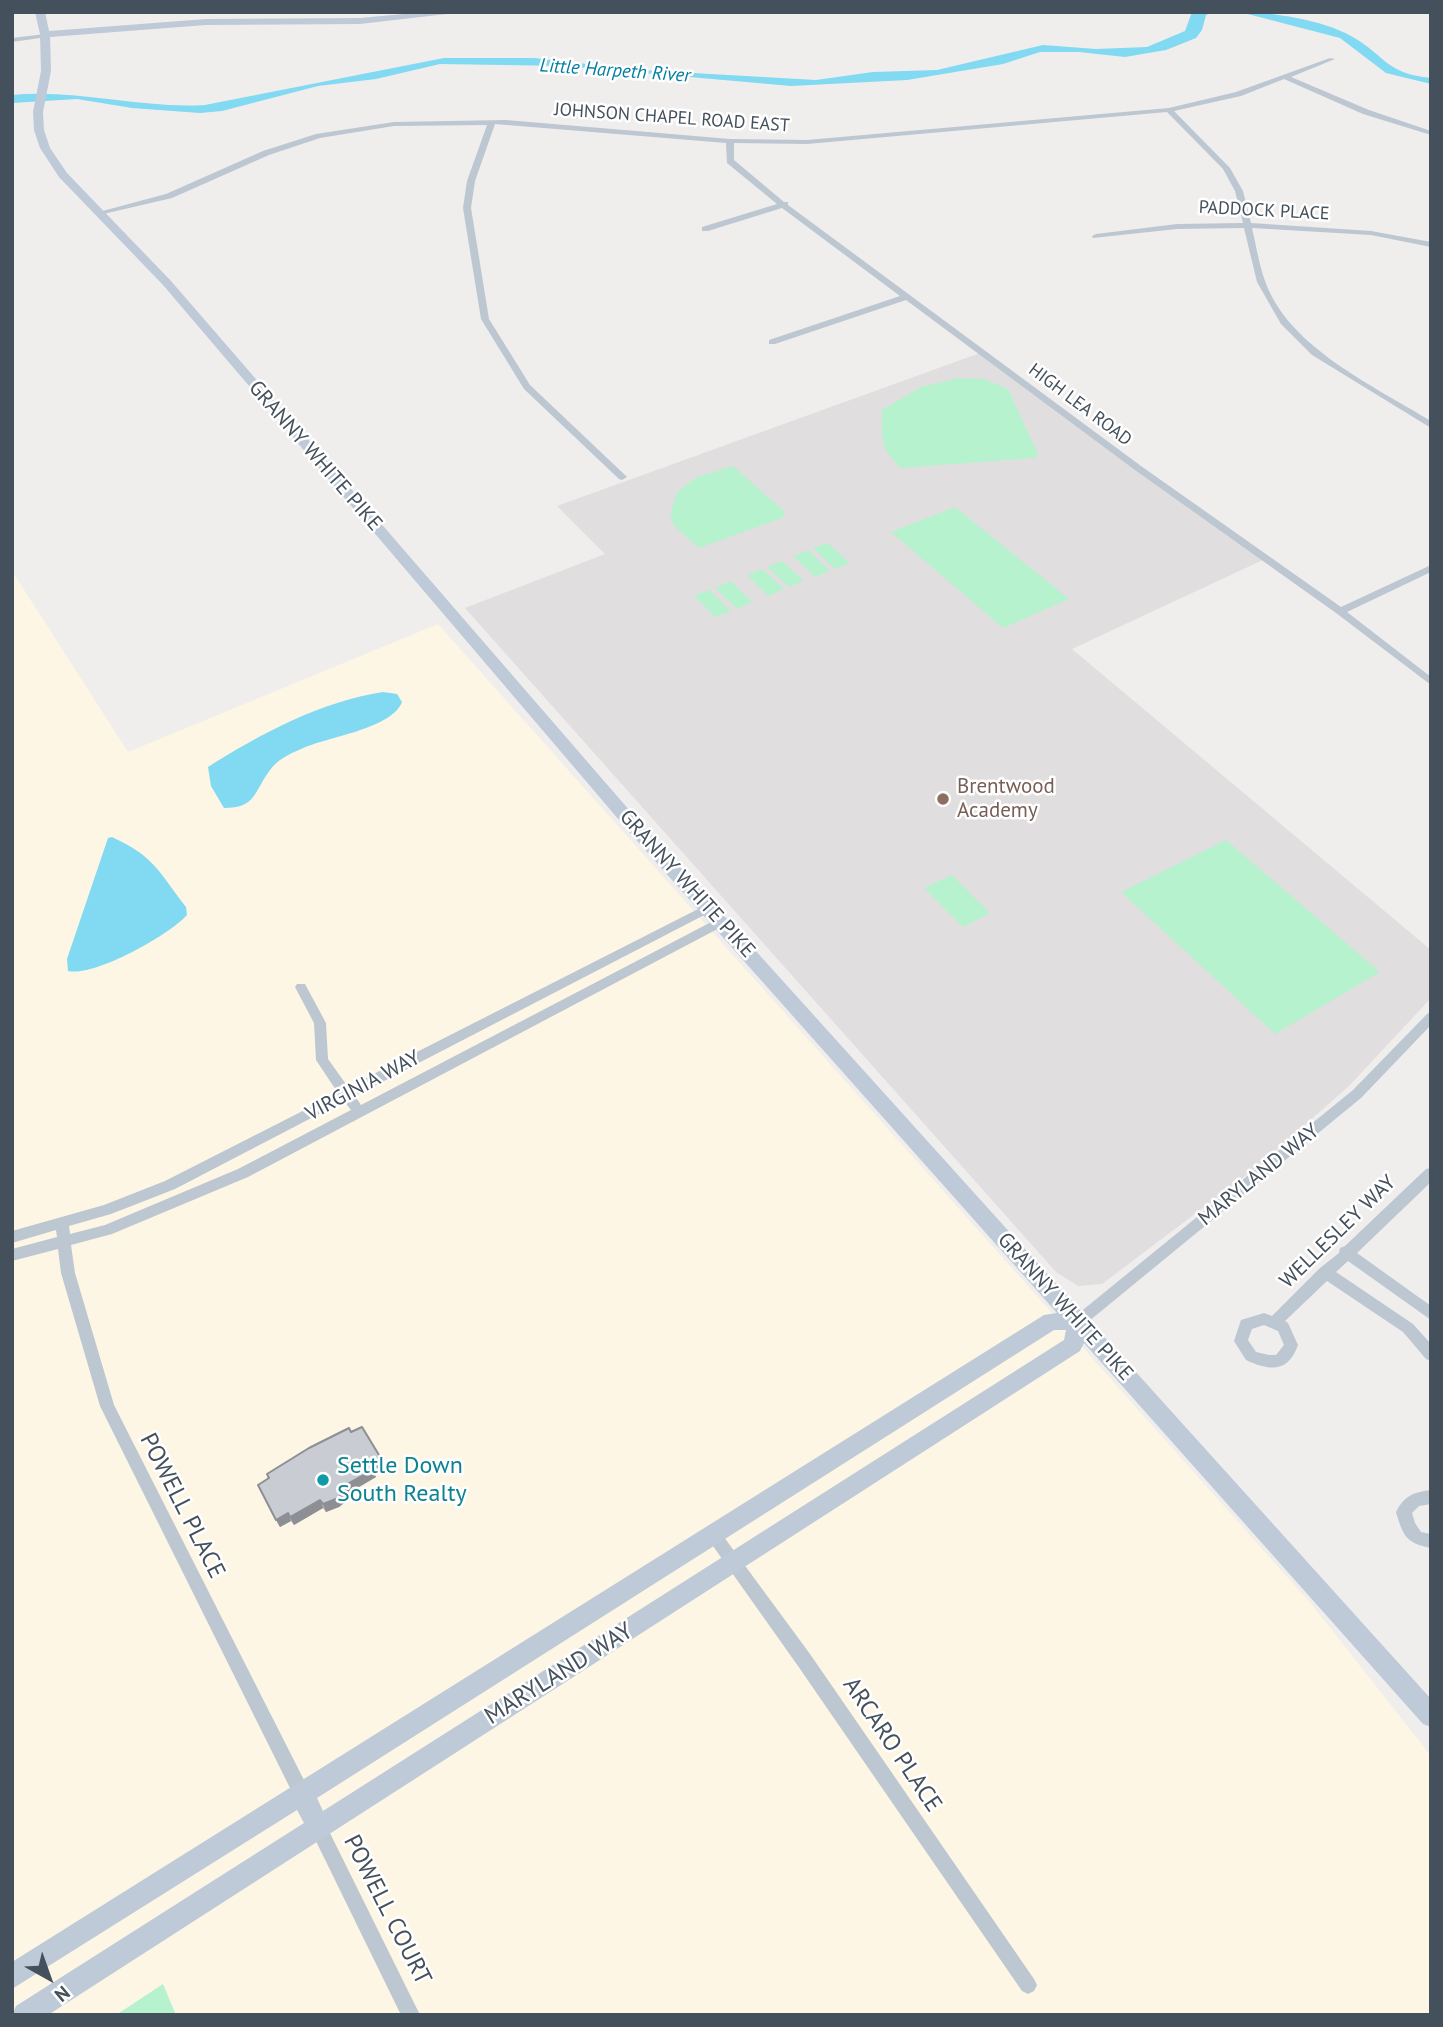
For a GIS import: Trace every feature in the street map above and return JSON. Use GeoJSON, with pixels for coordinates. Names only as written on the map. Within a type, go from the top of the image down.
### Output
{"type":"FeatureCollection","features":[{"type":"Feature","properties":{"kind":"main road","name":"GRANNY WHITE PIKE"},"geometry":{"type":"LineString","coordinates":[[40,12],[45,37],[43,90],[38,111],[39,130],[53,161],[167,283],[424,585],[708,908],[1431,1716]]}},
{"type":"Feature","properties":{"kind":"main road"},"geometry":{"type":"LineString","coordinates":[[45,37],[114,28],[281,17],[364,20],[459,12]]}},
{"type":"Feature","properties":{"kind":"main road","name":"MARYLAND WAY"},"geometry":{"type":"LineString","coordinates":[[12,1977],[1051,1321],[1078,1322],[1073,1345],[25,2015]]}},
{"type":"Feature","properties":{"kind":"main road"},"geometry":{"type":"LineString","coordinates":[[302,1794],[318,1827]]}},
{"type":"Feature","properties":{"kind":"street"},"geometry":{"type":"LineString","coordinates":[[12,40],[45,37]]}},
{"type":"Feature","properties":{"kind":"street","name":"JOHNSON CHAPEL ROAD EAST"},"geometry":{"type":"LineString","coordinates":[[99,213],[169,196],[266,153],[319,136],[394,124],[492,122],[730,141],[807,142],[869,138],[1168,110],[1238,94],[1332,59]]}},
{"type":"Feature","properties":{"kind":"street"},"geometry":{"type":"LineString","coordinates":[[1285,77],[1366,112],[1431,133]]}},
{"type":"Feature","properties":{"kind":"street"},"geometry":{"type":"LineString","coordinates":[[1168,110],[1226,168],[1239,191],[1261,282],[1283,322],[1315,353],[1431,425]]}},
{"type":"Feature","properties":{"kind":"street"},"geometry":{"type":"LineString","coordinates":[[492,122],[471,181],[467,208],[485,319],[527,387],[622,477]]}},
{"type":"Feature","properties":{"kind":"street","name":"HIGH LEA ROAD"},"geometry":{"type":"LineString","coordinates":[[730,141],[730,161],[785,204],[1138,468],[1340,611],[1431,682]]}},
{"type":"Feature","properties":{"kind":"street"},"geometry":{"type":"LineString","coordinates":[[705,229],[785,204]]}},
{"type":"Feature","properties":{"kind":"street","name":"PADDOCK PLACE"},"geometry":{"type":"LineString","coordinates":[[1096,236],[1182,223],[1349,231],[1431,245]]}},
{"type":"Feature","properties":{"kind":"street"},"geometry":{"type":"LineString","coordinates":[[772,342],[908,296]]}},
{"type":"Feature","properties":{"kind":"street"},"geometry":{"type":"LineString","coordinates":[[1340,611],[1431,568]]}},
{"type":"Feature","properties":{"kind":"street","name":"VIRGINIA WAY"},"geometry":{"type":"LineString","coordinates":[[12,1237],[62,1224],[170,1185],[708,908]]}},
{"type":"Feature","properties":{"kind":"street","name":"VIRGINIA WAY"},"geometry":{"type":"LineString","coordinates":[[12,1255],[64,1243],[175,1204],[243,1173],[721,922]]}},
{"type":"Feature","properties":{"kind":"street"},"geometry":{"type":"LineString","coordinates":[[301,988],[320,1023],[322,1060],[359,1112]]}},
{"type":"Feature","properties":{"kind":"street","name":"MARYLAND WAY"},"geometry":{"type":"LineString","coordinates":[[1078,1322],[1357,1094],[1429,1022]]}},
{"type":"Feature","properties":{"kind":"street","name":"WELLESLEY WAY"},"geometry":{"type":"LineString","coordinates":[[1275,1322],[1345,1252],[1429,1177]]}},
{"type":"Feature","properties":{"kind":"street","name":"POWELL PLACE"},"geometry":{"type":"LineString","coordinates":[[62,1224],[68,1273],[107,1406],[302,1794]]}},
{"type":"Feature","properties":{"kind":"street"},"geometry":{"type":"LineString","coordinates":[[1345,1252],[1431,1314]]}},
{"type":"Feature","properties":{"kind":"street"},"geometry":{"type":"LineString","coordinates":[[1325,1272],[1408,1328],[1431,1355]]}},
{"type":"Feature","properties":{"kind":"street"},"geometry":{"type":"LineString","coordinates":[[1431,1497],[1419,1497],[1408,1504],[1404,1512],[1408,1526],[1417,1538],[1431,1541]]}},
{"type":"Feature","properties":{"kind":"street","name":"ARCARO PLACE"},"geometry":{"type":"LineString","coordinates":[[713,1534],[1028,1985]]}},
{"type":"Feature","properties":{"kind":"street","name":"POWELL COURT"},"geometry":{"type":"LineString","coordinates":[[318,1827],[411,2015]]}},
{"type":"Feature","properties":{"kind":"shaded area","name":"Brentwood Academy"},"geometry":{"type":"Polygon","coordinates":[[[980,353],[1265,559],[1072,649],[1431,950],[1431,998],[1349,1086],[1257,1167],[1102,1284],[1078,1286],[1056,1272],[465,608],[605,554],[557,506],[980,353]]]}},
{"type":"Feature","properties":{"kind":"shaded area"},"geometry":{"type":"Polygon","coordinates":[[[12,571],[128,752],[438,624],[1313,1606],[1431,1756],[1431,2015],[12,2015],[12,571]]]}},
{"type":"Feature","properties":{"kind":"green space"},"geometry":{"type":"Polygon","coordinates":[[[959,378],[984,379],[1008,389],[1038,454],[1035,458],[901,468],[894,461],[883,442],[882,410],[921,387],[959,378]]]}},
{"type":"Feature","properties":{"kind":"green space"},"geometry":{"type":"Polygon","coordinates":[[[733,466],[785,512],[782,518],[699,548],[674,526],[670,515],[677,492],[697,477],[733,466]]]}},
{"type":"Feature","properties":{"kind":"green space"},"geometry":{"type":"Polygon","coordinates":[[[955,507],[1069,599],[1003,628],[891,532],[955,507]]]}},
{"type":"Feature","properties":{"kind":"green space"},"geometry":{"type":"Polygon","coordinates":[[[828,543],[850,563],[835,569],[813,548],[828,543]]]}},
{"type":"Feature","properties":{"kind":"green space"},"geometry":{"type":"Polygon","coordinates":[[[808,550],[830,571],[815,577],[793,556],[808,550]]]}},
{"type":"Feature","properties":{"kind":"green space"},"geometry":{"type":"Polygon","coordinates":[[[782,561],[804,581],[789,587],[767,567],[782,561]]]}},
{"type":"Feature","properties":{"kind":"green space"},"geometry":{"type":"Polygon","coordinates":[[[762,569],[784,589],[768,596],[747,575],[762,569]]]}},
{"type":"Feature","properties":{"kind":"green space"},"geometry":{"type":"Polygon","coordinates":[[[731,581],[752,602],[737,609],[715,588],[731,581]]]}},
{"type":"Feature","properties":{"kind":"green space"},"geometry":{"type":"Polygon","coordinates":[[[709,590],[731,611],[715,617],[694,596],[709,590]]]}},
{"type":"Feature","properties":{"kind":"green space"},"geometry":{"type":"Polygon","coordinates":[[[1226,840],[1380,972],[1275,1034],[1121,892],[1226,840]]]}},
{"type":"Feature","properties":{"kind":"green space"},"geometry":{"type":"Polygon","coordinates":[[[952,875],[990,913],[963,927],[924,888],[952,875]]]}},
{"type":"Feature","properties":{"kind":"green space"},"geometry":{"type":"Polygon","coordinates":[[[163,1984],[176,2015],[116,2015],[163,1984]]]}},
{"type":"Feature","properties":{"kind":"water"},"geometry":{"type":"Polygon","coordinates":[[[1192,12],[1213,12],[1206,15],[1202,30],[1196,38],[1166,50],[1125,57],[1079,52],[1040,52],[1003,64],[907,80],[791,86],[566,66],[440,64],[376,79],[318,86],[222,111],[200,113],[132,108],[77,99],[12,103],[12,95],[36,94],[157,104],[205,105],[444,58],[534,58],[640,70],[816,80],[873,72],[937,70],[1043,45],[1096,49],[1147,47],[1185,31],[1192,12]]]}},
{"type":"Feature","properties":{"kind":"water"},"geometry":{"type":"Polygon","coordinates":[[[1240,12],[1297,18],[1339,30],[1362,43],[1395,68],[1431,78],[1431,84],[1386,73],[1340,38],[1240,12]]]}},
{"type":"Feature","properties":{"kind":"water"},"geometry":{"type":"Polygon","coordinates":[[[383,692],[397,694],[402,702],[386,719],[288,755],[273,766],[253,798],[242,805],[224,808],[211,786],[208,767],[292,720],[337,703],[383,692]]]}},
{"type":"Feature","properties":{"kind":"water"},"geometry":{"type":"Polygon","coordinates":[[[112,837],[138,851],[155,866],[186,907],[187,915],[165,933],[131,953],[95,968],[68,971],[67,959],[108,838],[112,837]]]}},
{"type":"Feature","properties":{"kind":"building","name":"Settle Down South Realty"},"geometry":{"type":"Polygon","coordinates":[[[362,1427],[382,1460],[371,1466],[373,1470],[344,1486],[346,1491],[336,1499],[323,1504],[320,1500],[290,1517],[288,1513],[276,1520],[258,1485],[269,1478],[267,1474],[309,1448],[349,1428],[351,1432],[362,1427]]]}},
{"type":"Feature","properties":{"kind":"place","name":"Brentwood Academy"},"geometry":{"type":"Point","coordinates":[943,799]}},
{"type":"Feature","properties":{"kind":"place","name":"Settle Down South Realty"},"geometry":{"type":"Point","coordinates":[323,1480]}},
{"type":"Feature","properties":{"kind":"water label","name":"Little Harpeth River"},"geometry":{"type":"Point","coordinates":[615,71]}}]}
